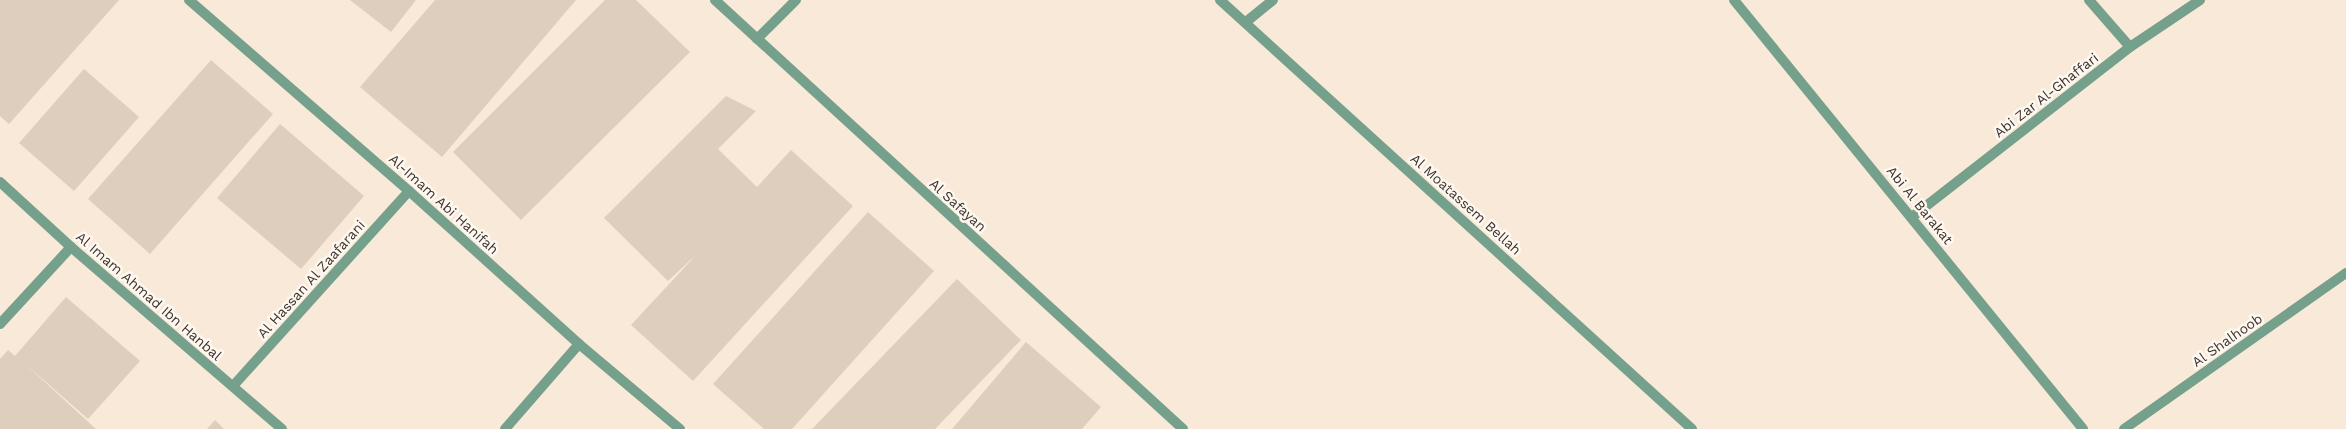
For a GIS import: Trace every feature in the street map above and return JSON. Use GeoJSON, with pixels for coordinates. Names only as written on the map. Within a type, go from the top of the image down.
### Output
{"type":"FeatureCollection","features":[{"type":"Feature","properties":{"kind":"street","name":"Al-Imam Abi Hanifah"},"geometry":{"type":"LineString","coordinates":[[189,0],[409,191],[579,344],[680,429]]}},
{"type":"Feature","properties":{"kind":"street","name":"Al Safayan"},"geometry":{"type":"LineString","coordinates":[[715,0],[1183,429]]}},
{"type":"Feature","properties":{"kind":"street"},"geometry":{"type":"LineString","coordinates":[[756,39],[796,0]]}},
{"type":"Feature","properties":{"kind":"street","name":"Al Moatassem Bellah"},"geometry":{"type":"LineString","coordinates":[[1220,0],[1692,429]]}},
{"type":"Feature","properties":{"kind":"street"},"geometry":{"type":"LineString","coordinates":[[1246,22],[1273,0]]}},
{"type":"Feature","properties":{"kind":"street","name":"Abi Al Barakat"},"geometry":{"type":"LineString","coordinates":[[1734,0],[2083,429]]}},
{"type":"Feature","properties":{"kind":"street"},"geometry":{"type":"LineString","coordinates":[[2089,0],[2130,47]]}},
{"type":"Feature","properties":{"kind":"street","name":"Abi Zar Al-Ghaffari"},"geometry":{"type":"LineString","coordinates":[[1912,217],[2130,47],[2200,0]]}},
{"type":"Feature","properties":{"kind":"street","name":"Al Imam Ahmad Ibn Hanbal"},"geometry":{"type":"LineString","coordinates":[[0,182],[71,247],[282,429]]}},
{"type":"Feature","properties":{"kind":"street","name":"Al Hassan Al Zaafarani"},"geometry":{"type":"LineString","coordinates":[[233,386],[409,191]]}},
{"type":"Feature","properties":{"kind":"street"},"geometry":{"type":"LineString","coordinates":[[0,324],[71,247]]}},
{"type":"Feature","properties":{"kind":"street","name":"Al Shalhoob"},"geometry":{"type":"LineString","coordinates":[[2124,429],[2346,273]]}},
{"type":"Feature","properties":{"kind":"street"},"geometry":{"type":"LineString","coordinates":[[505,429],[579,344]]}},
{"type":"Feature","properties":{"kind":"building"},"geometry":{"type":"Polygon","coordinates":[[[0,0],[119,0],[9,124],[0,116],[0,0]]]}},
{"type":"Feature","properties":{"kind":"building"},"geometry":{"type":"Polygon","coordinates":[[[350,0],[416,0],[391,32],[350,0]]]}},
{"type":"Feature","properties":{"kind":"building"},"geometry":{"type":"Polygon","coordinates":[[[435,0],[576,0],[442,157],[360,87],[435,0]]]}},
{"type":"Feature","properties":{"kind":"building"},"geometry":{"type":"Polygon","coordinates":[[[605,0],[636,0],[690,52],[521,220],[453,152],[605,0]]]}},
{"type":"Feature","properties":{"kind":"building"},"geometry":{"type":"Polygon","coordinates":[[[211,60],[273,114],[150,254],[88,199],[211,60]]]}},
{"type":"Feature","properties":{"kind":"building"},"geometry":{"type":"Polygon","coordinates":[[[84,69],[139,117],[74,191],[19,143],[84,69]]]}},
{"type":"Feature","properties":{"kind":"building"},"geometry":{"type":"Polygon","coordinates":[[[726,96],[756,111],[718,149],[757,187],[791,150],[853,206],[693,381],[631,325],[696,255],[668,281],[604,218],[726,96]]]}},
{"type":"Feature","properties":{"kind":"building"},"geometry":{"type":"Polygon","coordinates":[[[280,124],[364,196],[301,269],[217,198],[280,124]]]}},
{"type":"Feature","properties":{"kind":"building"},"geometry":{"type":"Polygon","coordinates":[[[868,212],[934,271],[792,429],[764,429],[713,384],[868,212]]]}},
{"type":"Feature","properties":{"kind":"building"},"geometry":{"type":"Polygon","coordinates":[[[957,279],[1021,340],[935,429],[812,429],[957,279]]]}},
{"type":"Feature","properties":{"kind":"building"},"geometry":{"type":"Polygon","coordinates":[[[66,297],[140,361],[88,419],[22,361],[96,429],[0,429],[0,359],[8,350],[15,356],[66,297]]]}},
{"type":"Feature","properties":{"kind":"building"},"geometry":{"type":"Polygon","coordinates":[[[1026,342],[1101,407],[1082,429],[952,429],[1026,342]]]}},
{"type":"Feature","properties":{"kind":"building"},"geometry":{"type":"Polygon","coordinates":[[[215,420],[224,429],[207,429],[215,420]]]}}]}
